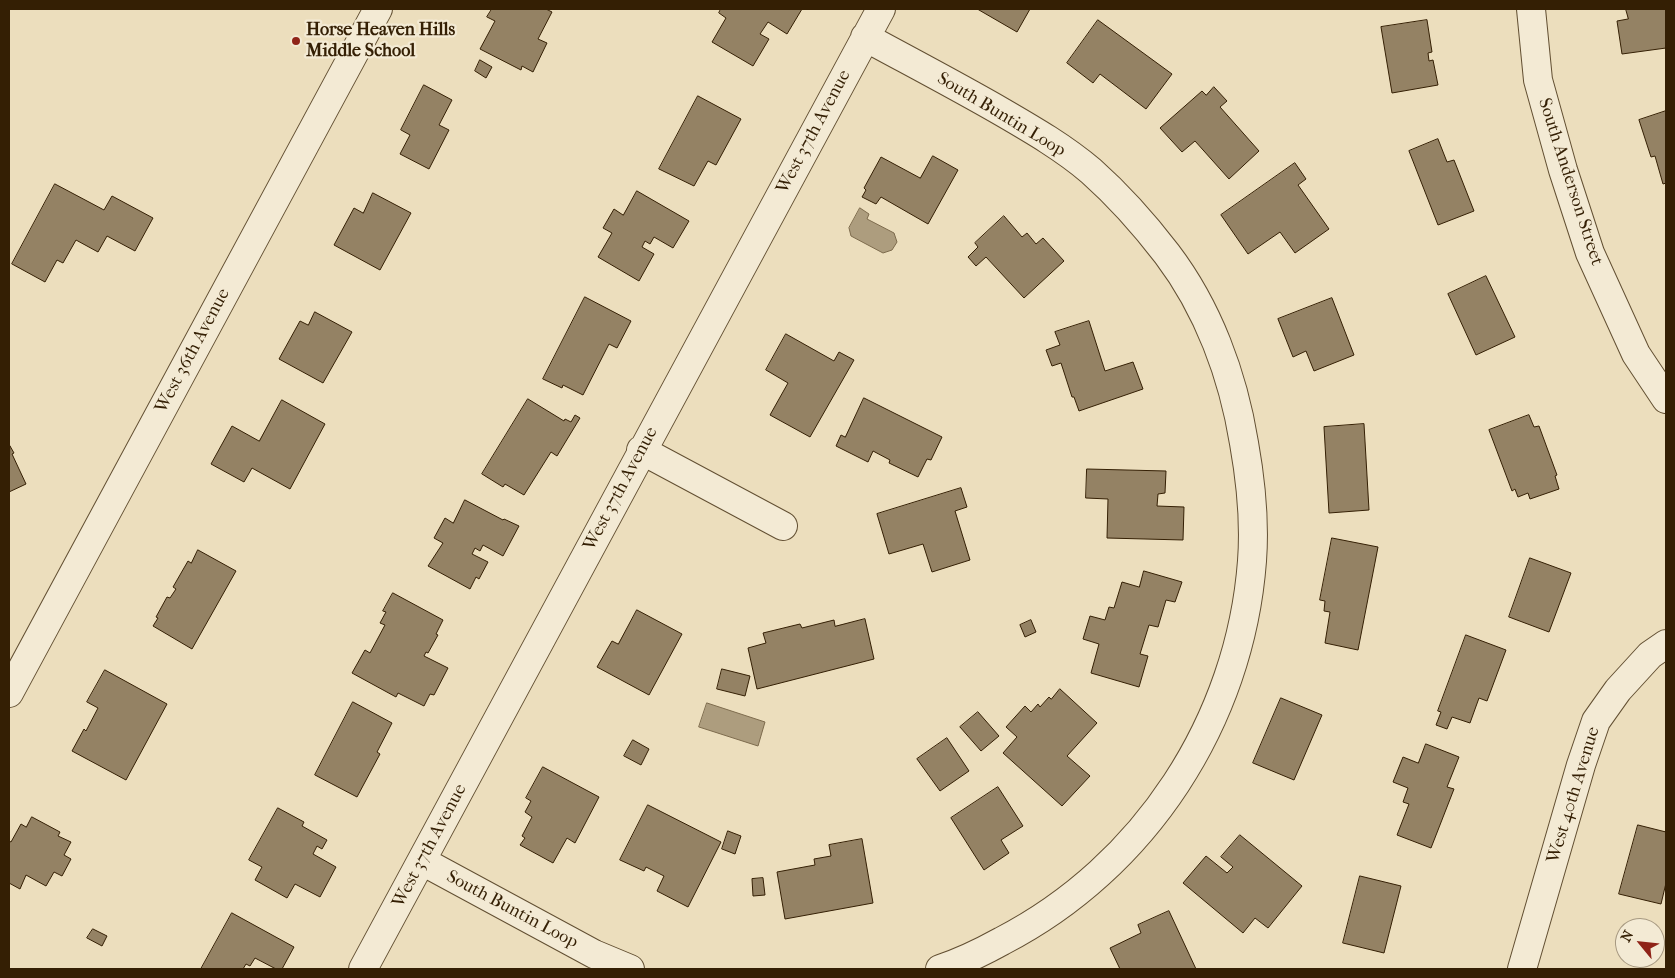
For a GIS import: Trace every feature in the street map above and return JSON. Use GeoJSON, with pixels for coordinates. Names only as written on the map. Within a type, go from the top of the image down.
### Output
{"type":"FeatureCollection","features":[{"type":"Feature","properties":{"kind":"street","name":"West 36th Avenue"},"geometry":{"type":"LineString","coordinates":[[9,692],[378,9]]}},
{"type":"Feature","properties":{"kind":"street","name":"West 37th Avenue"},"geometry":{"type":"LineString","coordinates":[[363,969],[641,450],[881,9]]}},
{"type":"Feature","properties":{"kind":"street","name":"South Anderson Street"},"geometry":{"type":"LineString","coordinates":[[1531,9],[1538,80],[1563,170],[1590,253],[1636,354],[1666,399]]}},
{"type":"Feature","properties":{"kind":"street","name":"South Buntin Loop"},"geometry":{"type":"LineString","coordinates":[[865,37],[1038,132],[1091,171],[1142,223],[1168,256],[1193,294],[1219,350],[1241,420],[1250,474],[1253,510],[1252,561],[1244,615],[1232,663],[1207,729],[1187,767],[1171,791],[1130,842],[1080,890],[1052,912],[1022,931],[976,954],[940,969]]}},
{"type":"Feature","properties":{"kind":"street"},"geometry":{"type":"LineString","coordinates":[[641,450],[783,526]]}},
{"type":"Feature","properties":{"kind":"street","name":"West 40th Avenue"},"geometry":{"type":"LineString","coordinates":[[1522,969],[1581,765],[1596,721],[1618,690],[1650,655],[1666,644]]}},
{"type":"Feature","properties":{"kind":"street","name":"South Buntin Loop"},"geometry":{"type":"LineString","coordinates":[[422,861],[594,954],[630,969]]}},
{"type":"Feature","properties":{"kind":"shaded area"},"geometry":{"type":"Polygon","coordinates":[[[860,208],[869,214],[867,219],[894,233],[897,242],[892,250],[883,253],[851,236],[849,228],[860,208]]]}},
{"type":"Feature","properties":{"kind":"shaded area"},"geometry":{"type":"Polygon","coordinates":[[[707,703],[765,722],[758,746],[699,727],[707,703]]]}},
{"type":"Feature","properties":{"kind":"building"},"geometry":{"type":"Polygon","coordinates":[[[492,9],[546,9],[552,12],[538,39],[547,43],[533,72],[522,66],[521,70],[480,49],[495,21],[487,17],[492,9]]]}},
{"type":"Feature","properties":{"kind":"building"},"geometry":{"type":"Polygon","coordinates":[[[721,9],[802,9],[787,34],[768,22],[760,34],[769,39],[753,66],[712,42],[726,18],[719,13],[721,9]]]}},
{"type":"Feature","properties":{"kind":"building"},"geometry":{"type":"Polygon","coordinates":[[[980,9],[1030,9],[1017,32],[980,9]]]}},
{"type":"Feature","properties":{"kind":"building"},"geometry":{"type":"Polygon","coordinates":[[[1626,9],[1666,9],[1666,48],[1622,54],[1617,21],[1628,19],[1626,9]]]}},
{"type":"Feature","properties":{"kind":"building"},"geometry":{"type":"Polygon","coordinates":[[[1098,20],[1172,74],[1146,109],[1100,74],[1093,83],[1067,63],[1098,20]]]}},
{"type":"Feature","properties":{"kind":"building"},"geometry":{"type":"Polygon","coordinates":[[[1427,20],[1432,52],[1428,53],[1429,61],[1433,60],[1438,85],[1392,93],[1381,27],[1427,20]]]}},
{"type":"Feature","properties":{"kind":"building"},"geometry":{"type":"Polygon","coordinates":[[[480,60],[492,67],[486,78],[475,71],[480,60]]]}},
{"type":"Feature","properties":{"kind":"building"},"geometry":{"type":"Polygon","coordinates":[[[424,85],[452,100],[439,125],[449,130],[429,169],[400,154],[410,135],[401,130],[424,85]]]}},
{"type":"Feature","properties":{"kind":"building"},"geometry":{"type":"Polygon","coordinates":[[[1214,87],[1227,101],[1220,107],[1259,151],[1229,179],[1195,141],[1182,152],[1160,128],[1202,91],[1206,95],[1214,87]]]}},
{"type":"Feature","properties":{"kind":"building"},"geometry":{"type":"Polygon","coordinates":[[[698,96],[741,119],[716,165],[708,161],[694,186],[659,169],[698,96]]]}},
{"type":"Feature","properties":{"kind":"building"},"geometry":{"type":"Polygon","coordinates":[[[1666,111],[1666,183],[1663,184],[1655,156],[1651,157],[1639,120],[1666,111]]]}},
{"type":"Feature","properties":{"kind":"building"},"geometry":{"type":"Polygon","coordinates":[[[1438,139],[1447,162],[1454,160],[1474,211],[1438,225],[1409,151],[1438,139]]]}},
{"type":"Feature","properties":{"kind":"building"},"geometry":{"type":"Polygon","coordinates":[[[933,156],[958,170],[928,224],[881,197],[876,204],[862,197],[866,190],[864,188],[881,157],[920,178],[933,156]]]}},
{"type":"Feature","properties":{"kind":"building"},"geometry":{"type":"Polygon","coordinates":[[[1295,163],[1306,179],[1298,185],[1329,229],[1295,253],[1280,232],[1248,254],[1221,215],[1295,163]]]}},
{"type":"Feature","properties":{"kind":"building"},"geometry":{"type":"Polygon","coordinates":[[[55,184],[104,210],[112,196],[153,218],[135,251],[107,236],[98,252],[76,240],[63,263],[57,260],[45,282],[12,264],[55,184]]]}},
{"type":"Feature","properties":{"kind":"building"},"geometry":{"type":"Polygon","coordinates":[[[637,191],[689,221],[673,248],[654,237],[650,244],[645,241],[642,247],[654,254],[639,281],[598,257],[612,233],[603,228],[614,209],[623,215],[637,191]]]}},
{"type":"Feature","properties":{"kind":"building"},"geometry":{"type":"Polygon","coordinates":[[[373,193],[411,213],[380,270],[334,245],[354,208],[363,213],[373,193]]]}},
{"type":"Feature","properties":{"kind":"building"},"geometry":{"type":"Polygon","coordinates":[[[1004,216],[1022,237],[1027,233],[1036,244],[1043,238],[1064,261],[1024,298],[986,257],[976,266],[968,257],[978,247],[975,243],[1004,216]]]}},
{"type":"Feature","properties":{"kind":"building"},"geometry":{"type":"Polygon","coordinates":[[[1486,276],[1515,337],[1476,355],[1448,294],[1486,276]]]}},
{"type":"Feature","properties":{"kind":"building"},"geometry":{"type":"Polygon","coordinates":[[[585,297],[631,321],[617,348],[609,344],[583,395],[563,385],[562,388],[543,379],[585,297]]]}},
{"type":"Feature","properties":{"kind":"building"},"geometry":{"type":"Polygon","coordinates":[[[1332,298],[1354,355],[1314,371],[1306,351],[1293,357],[1278,319],[1332,298]]]}},
{"type":"Feature","properties":{"kind":"building"},"geometry":{"type":"Polygon","coordinates":[[[315,312],[352,332],[323,383],[279,359],[300,321],[308,325],[315,312]]]}},
{"type":"Feature","properties":{"kind":"building"},"geometry":{"type":"Polygon","coordinates":[[[1089,321],[1105,371],[1133,362],[1143,389],[1079,411],[1074,397],[1072,397],[1061,363],[1052,366],[1046,350],[1060,345],[1055,332],[1089,321]]]}},
{"type":"Feature","properties":{"kind":"building"},"geometry":{"type":"Polygon","coordinates":[[[786,334],[834,361],[839,352],[854,360],[810,437],[770,415],[788,383],[766,370],[786,334]]]}},
{"type":"Feature","properties":{"kind":"building"},"geometry":{"type":"Polygon","coordinates":[[[864,398],[942,437],[931,460],[927,459],[918,477],[889,463],[890,460],[873,451],[868,462],[836,446],[841,435],[845,437],[864,398]]]}},
{"type":"Feature","properties":{"kind":"building"},"geometry":{"type":"Polygon","coordinates":[[[528,399],[564,421],[565,419],[571,422],[575,415],[580,418],[557,456],[551,452],[524,495],[505,484],[503,487],[482,474],[528,399]]]}},
{"type":"Feature","properties":{"kind":"building"},"geometry":{"type":"Polygon","coordinates":[[[282,400],[325,424],[290,489],[252,468],[244,482],[211,464],[232,426],[259,441],[282,400]]]}},
{"type":"Feature","properties":{"kind":"building"},"geometry":{"type":"Polygon","coordinates":[[[1529,415],[1534,427],[1539,426],[1557,475],[1555,476],[1559,489],[1530,499],[1528,493],[1518,497],[1515,489],[1512,491],[1489,430],[1529,415]]]}},
{"type":"Feature","properties":{"kind":"building"},"geometry":{"type":"Polygon","coordinates":[[[1364,424],[1369,510],[1329,513],[1324,427],[1364,424]]]}},
{"type":"Feature","properties":{"kind":"building"},"geometry":{"type":"Polygon","coordinates":[[[10,446],[26,484],[9,492],[10,446]]]}},
{"type":"Feature","properties":{"kind":"building"},"geometry":{"type":"Polygon","coordinates":[[[1087,469],[1166,471],[1165,493],[1158,494],[1157,506],[1184,507],[1183,540],[1107,538],[1108,499],[1086,498],[1087,469]]]}},
{"type":"Feature","properties":{"kind":"building"},"geometry":{"type":"Polygon","coordinates":[[[961,488],[967,507],[955,511],[970,560],[932,572],[923,544],[889,554],[877,514],[961,488]]]}},
{"type":"Feature","properties":{"kind":"building"},"geometry":{"type":"Polygon","coordinates":[[[465,500],[503,520],[519,526],[503,556],[483,545],[480,551],[475,548],[472,554],[488,562],[479,579],[476,577],[470,589],[428,566],[443,543],[434,538],[445,518],[453,523],[465,500]]]}},
{"type":"Feature","properties":{"kind":"building"},"geometry":{"type":"Polygon","coordinates":[[[1332,538],[1378,547],[1358,650],[1325,643],[1330,612],[1324,611],[1325,601],[1320,600],[1332,538]]]}},
{"type":"Feature","properties":{"kind":"building"},"geometry":{"type":"Polygon","coordinates":[[[198,550],[236,571],[192,649],[153,626],[167,597],[170,598],[176,589],[173,587],[188,561],[191,563],[198,550]]]}},
{"type":"Feature","properties":{"kind":"building"},"geometry":{"type":"Polygon","coordinates":[[[1530,558],[1571,573],[1549,632],[1509,617],[1530,558]]]}},
{"type":"Feature","properties":{"kind":"building"},"geometry":{"type":"Polygon","coordinates":[[[1144,571],[1182,582],[1175,602],[1166,600],[1158,627],[1149,625],[1140,654],[1148,656],[1139,687],[1091,673],[1099,644],[1083,639],[1090,616],[1105,620],[1109,607],[1114,608],[1122,582],[1139,587],[1144,571]]]}},
{"type":"Feature","properties":{"kind":"building"},"geometry":{"type":"Polygon","coordinates":[[[393,593],[443,620],[436,634],[438,635],[428,653],[426,652],[424,656],[448,668],[434,695],[430,694],[424,706],[398,693],[396,697],[352,673],[365,650],[370,653],[385,625],[380,623],[386,612],[383,611],[393,593]]]}},
{"type":"Feature","properties":{"kind":"building"},"geometry":{"type":"Polygon","coordinates":[[[637,610],[682,634],[649,695],[597,667],[612,641],[618,644],[637,610]]]}},
{"type":"Feature","properties":{"kind":"building"},"geometry":{"type":"Polygon","coordinates":[[[865,619],[874,659],[757,689],[748,648],[766,643],[763,633],[800,624],[802,628],[834,620],[835,626],[865,619]]]}},
{"type":"Feature","properties":{"kind":"building"},"geometry":{"type":"Polygon","coordinates":[[[1031,620],[1036,632],[1025,637],[1020,625],[1031,620]]]}},
{"type":"Feature","properties":{"kind":"building"},"geometry":{"type":"Polygon","coordinates":[[[1466,635],[1506,650],[1487,701],[1479,698],[1470,723],[1452,717],[1447,729],[1436,725],[1441,712],[1438,711],[1466,635]]]}},
{"type":"Feature","properties":{"kind":"building"},"geometry":{"type":"Polygon","coordinates":[[[722,669],[750,676],[745,696],[717,689],[722,669]]]}},
{"type":"Feature","properties":{"kind":"building"},"geometry":{"type":"Polygon","coordinates":[[[105,670],[167,704],[126,780],[72,751],[84,729],[86,731],[98,708],[87,702],[105,670]]]}},
{"type":"Feature","properties":{"kind":"building"},"geometry":{"type":"Polygon","coordinates":[[[1060,689],[1097,723],[1067,756],[1090,776],[1062,806],[1003,753],[1017,737],[1006,727],[1025,706],[1031,712],[1038,704],[1040,707],[1049,697],[1051,699],[1060,689]]]}},
{"type":"Feature","properties":{"kind":"building"},"geometry":{"type":"Polygon","coordinates":[[[1281,698],[1322,715],[1294,780],[1253,763],[1281,698]]]}},
{"type":"Feature","properties":{"kind":"building"},"geometry":{"type":"Polygon","coordinates":[[[353,702],[392,723],[377,752],[380,754],[357,797],[315,775],[353,702]]]}},
{"type":"Feature","properties":{"kind":"building"},"geometry":{"type":"Polygon","coordinates":[[[978,712],[999,736],[981,751],[960,727],[978,712]]]}},
{"type":"Feature","properties":{"kind":"building"},"geometry":{"type":"Polygon","coordinates":[[[947,738],[969,771],[940,791],[917,759],[947,738]]]}},
{"type":"Feature","properties":{"kind":"building"},"geometry":{"type":"Polygon","coordinates":[[[633,740],[649,749],[641,765],[624,756],[633,740]]]}},
{"type":"Feature","properties":{"kind":"building"},"geometry":{"type":"Polygon","coordinates":[[[1426,744],[1459,757],[1447,787],[1454,789],[1431,848],[1397,835],[1409,804],[1403,802],[1408,788],[1393,782],[1403,757],[1418,763],[1426,744]]]}},
{"type":"Feature","properties":{"kind":"building"},"geometry":{"type":"Polygon","coordinates":[[[543,767],[599,797],[575,843],[567,838],[553,863],[520,845],[525,838],[522,836],[532,817],[525,812],[531,801],[526,798],[543,767]]]}},
{"type":"Feature","properties":{"kind":"building"},"geometry":{"type":"Polygon","coordinates":[[[998,787],[1023,826],[1001,840],[1009,853],[984,870],[951,818],[998,787]]]}},
{"type":"Feature","properties":{"kind":"building"},"geometry":{"type":"Polygon","coordinates":[[[648,805],[721,842],[688,907],[657,891],[664,876],[646,867],[644,871],[620,860],[648,805]]]}},
{"type":"Feature","properties":{"kind":"building"},"geometry":{"type":"Polygon","coordinates":[[[278,808],[304,822],[302,826],[327,840],[322,849],[317,846],[313,854],[336,867],[320,897],[295,884],[287,898],[255,880],[262,867],[249,860],[278,808]]]}},
{"type":"Feature","properties":{"kind":"building"},"geometry":{"type":"Polygon","coordinates":[[[32,817],[60,832],[58,836],[71,842],[64,855],[71,859],[62,876],[54,872],[46,886],[26,875],[20,889],[9,883],[9,841],[11,842],[21,824],[26,827],[32,817]]]}},
{"type":"Feature","properties":{"kind":"building"},"geometry":{"type":"Polygon","coordinates":[[[1638,825],[1666,832],[1666,883],[1661,904],[1619,894],[1638,825]]]}},
{"type":"Feature","properties":{"kind":"building"},"geometry":{"type":"Polygon","coordinates":[[[728,831],[741,836],[735,854],[722,849],[728,831]]]}},
{"type":"Feature","properties":{"kind":"building"},"geometry":{"type":"Polygon","coordinates":[[[1240,835],[1302,886],[1268,928],[1255,918],[1243,933],[1183,883],[1206,856],[1227,873],[1233,867],[1221,857],[1240,835]]]}},
{"type":"Feature","properties":{"kind":"building"},"geometry":{"type":"Polygon","coordinates":[[[862,839],[873,903],[785,919],[777,872],[815,865],[814,859],[831,856],[829,845],[862,839]]]}},
{"type":"Feature","properties":{"kind":"building"},"geometry":{"type":"Polygon","coordinates":[[[1360,876],[1401,886],[1384,953],[1343,943],[1360,876]]]}},
{"type":"Feature","properties":{"kind":"building"},"geometry":{"type":"Polygon","coordinates":[[[763,878],[765,895],[753,896],[752,879],[763,878]]]}},
{"type":"Feature","properties":{"kind":"building"},"geometry":{"type":"Polygon","coordinates":[[[1169,911],[1196,969],[1120,969],[1110,948],[1141,933],[1138,925],[1169,911]]]}},
{"type":"Feature","properties":{"kind":"building"},"geometry":{"type":"Polygon","coordinates":[[[232,913],[294,947],[282,969],[276,969],[255,958],[250,966],[246,964],[243,969],[201,969],[232,913]]]}},
{"type":"Feature","properties":{"kind":"building"},"geometry":{"type":"Polygon","coordinates":[[[93,929],[107,936],[102,946],[87,938],[93,929]]]}},
{"type":"Feature","properties":{"kind":"place","name":"Horse Heaven Hills Middle School"},"geometry":{"type":"Point","coordinates":[296,41]}}]}
